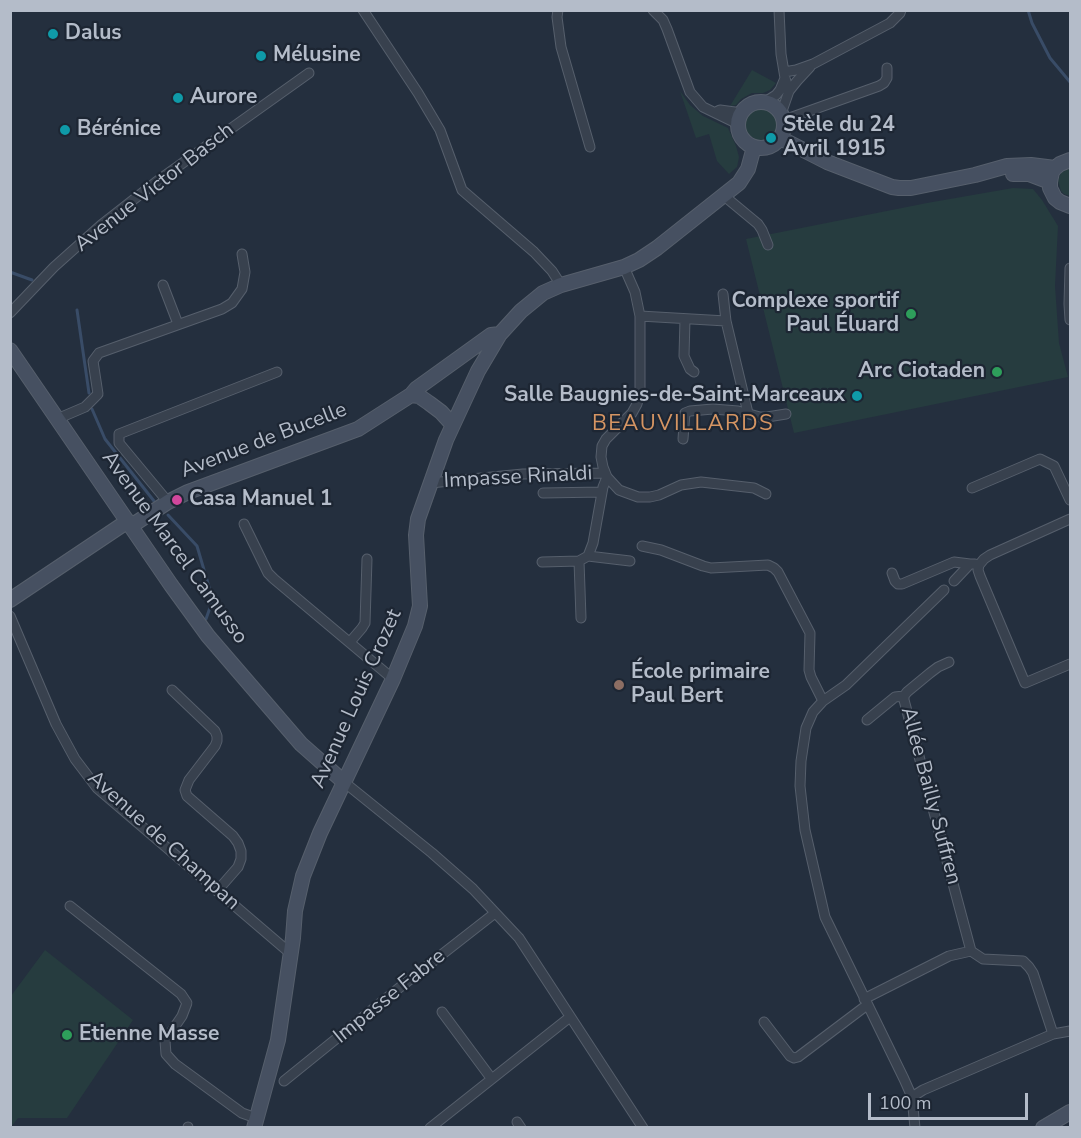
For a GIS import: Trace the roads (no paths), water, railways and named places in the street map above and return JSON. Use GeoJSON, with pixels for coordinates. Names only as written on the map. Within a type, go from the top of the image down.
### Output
{"type":"FeatureCollection","features":[{"type":"Feature","properties":{"kind":"street"},"geometry":{"type":"LineString","coordinates":[[363,10],[440,130],[462,190],[534,252],[552,271],[561,285]]}},
{"type":"Feature","properties":{"kind":"street"},"geometry":{"type":"LineString","coordinates":[[558,10],[561,47],[590,147]]}},
{"type":"Feature","properties":{"kind":"street"},"geometry":{"type":"LineString","coordinates":[[653,10],[663,20],[690,93],[703,107],[716,112],[720,110],[740,118]]}},
{"type":"Feature","properties":{"kind":"street"},"geometry":{"type":"LineString","coordinates":[[779,10],[781,54],[789,91]]}},
{"type":"Feature","properties":{"kind":"street"},"geometry":{"type":"LineString","coordinates":[[813,63],[789,91],[782,117],[783,132],[780,138],[769,147],[754,147],[748,143],[739,132],[740,118],[752,104],[765,102],[776,95],[785,75],[890,23],[901,10]]}},
{"type":"Feature","properties":{"kind":"street"},"geometry":{"type":"LineString","coordinates":[[782,117],[879,86],[887,78],[887,68]]}},
{"type":"Feature","properties":{"kind":"street","name":"Avenue Victor Basch"},"geometry":{"type":"LineString","coordinates":[[10,313],[54,267],[101,225],[156,182],[309,74]]}},
{"type":"Feature","properties":{"kind":"street"},"geometry":{"type":"LineString","coordinates":[[765,102],[771,104],[782,117]]}},
{"type":"Feature","properties":{"kind":"street"},"geometry":{"type":"LineString","coordinates":[[780,138],[828,162],[892,187],[911,188],[1006,166],[1055,168]]}},
{"type":"Feature","properties":{"kind":"street","name":"Avenue Louis Crozet"},"geometry":{"type":"LineString","coordinates":[[255,1123],[278,1040],[295,911],[303,876],[415,626],[420,606],[416,535],[418,519],[452,424],[478,371],[500,334],[520,311],[543,293],[561,285],[624,267],[657,248],[744,177],[752,159],[754,147]]}},
{"type":"Feature","properties":{"kind":"street"},"geometry":{"type":"LineString","coordinates":[[1069,209],[1055,198],[1050,182],[1055,168],[1071,160]]}},
{"type":"Feature","properties":{"kind":"street"},"geometry":{"type":"LineString","coordinates":[[975,175],[1029,174],[1050,182]]}},
{"type":"Feature","properties":{"kind":"street"},"geometry":{"type":"LineString","coordinates":[[723,195],[758,224],[768,245]]}},
{"type":"Feature","properties":{"kind":"street"},"geometry":{"type":"LineString","coordinates":[[57,419],[85,407],[98,394],[93,361],[99,353],[222,309],[232,303],[242,289],[245,272],[242,254]]}},
{"type":"Feature","properties":{"kind":"street"},"geometry":{"type":"LineString","coordinates":[[624,267],[635,292],[640,316],[640,394],[632,413],[602,446],[601,457],[606,475],[619,490],[638,497],[659,495],[681,485],[701,482],[754,488],[766,494]]}},
{"type":"Feature","properties":{"kind":"street"},"geometry":{"type":"LineString","coordinates":[[1071,268],[1069,304],[1071,321]]}},
{"type":"Feature","properties":{"kind":"street"},"geometry":{"type":"LineString","coordinates":[[164,285],[178,324]]}},
{"type":"Feature","properties":{"kind":"street"},"geometry":{"type":"LineString","coordinates":[[723,294],[726,321],[748,413]]}},
{"type":"Feature","properties":{"kind":"street"},"geometry":{"type":"LineString","coordinates":[[640,316],[726,321]]}},
{"type":"Feature","properties":{"kind":"street"},"geometry":{"type":"LineString","coordinates":[[685,319],[684,357],[694,372]]}},
{"type":"Feature","properties":{"kind":"street","name":"Avenue de Bucelle"},"geometry":{"type":"LineString","coordinates":[[10,600],[129,524],[188,492],[358,429],[411,395],[491,335],[500,334]]}},
{"type":"Feature","properties":{"kind":"street","name":"Avenue Marcel Camusso"},"geometry":{"type":"LineString","coordinates":[[10,350],[208,636],[301,744],[344,782]]}},
{"type":"Feature","properties":{"kind":"street"},"geometry":{"type":"LineString","coordinates":[[168,502],[119,442],[118,434],[277,372]]}},
{"type":"Feature","properties":{"kind":"street"},"geometry":{"type":"LineString","coordinates":[[411,395],[419,396],[429,403],[452,424]]}},
{"type":"Feature","properties":{"kind":"street"},"geometry":{"type":"LineString","coordinates":[[683,439],[687,412],[713,409],[748,413],[760,417],[786,414]]}},
{"type":"Feature","properties":{"kind":"street"},"geometry":{"type":"LineString","coordinates":[[972,488],[1040,459],[1054,466],[1071,500]]}},
{"type":"Feature","properties":{"kind":"street","name":"Impasse Rinaldi"},"geometry":{"type":"LineString","coordinates":[[430,483],[523,474],[606,475]]}},
{"type":"Feature","properties":{"kind":"street"},"geometry":{"type":"LineString","coordinates":[[581,618],[583,558],[591,550],[593,543],[606,475]]}},
{"type":"Feature","properties":{"kind":"street"},"geometry":{"type":"LineString","coordinates":[[543,493],[602,492]]}},
{"type":"Feature","properties":{"kind":"street"},"geometry":{"type":"LineString","coordinates":[[954,581],[990,555],[1071,519]]}},
{"type":"Feature","properties":{"kind":"street"},"geometry":{"type":"LineString","coordinates":[[244,524],[268,573],[393,679]]}},
{"type":"Feature","properties":{"kind":"street"},"geometry":{"type":"LineString","coordinates":[[642,546],[661,550],[711,568],[768,565],[774,568],[810,633],[809,670],[823,701]]}},
{"type":"Feature","properties":{"kind":"street"},"geometry":{"type":"LineString","coordinates":[[542,562],[583,558],[630,561]]}},
{"type":"Feature","properties":{"kind":"street"},"geometry":{"type":"LineString","coordinates":[[350,642],[364,623],[367,560]]}},
{"type":"Feature","properties":{"kind":"street"},"geometry":{"type":"LineString","coordinates":[[892,573],[898,584],[902,584],[954,562],[975,564]]}},
{"type":"Feature","properties":{"kind":"street"},"geometry":{"type":"LineString","coordinates":[[975,564],[1025,683],[1071,664]]}},
{"type":"Feature","properties":{"kind":"street"},"geometry":{"type":"LineString","coordinates":[[915,1128],[912,1096],[825,917],[805,830],[800,786],[801,761],[808,719],[813,712],[823,701],[846,685],[944,590]]}},
{"type":"Feature","properties":{"kind":"street","name":"Avenue de Champan"},"geometry":{"type":"LineString","coordinates":[[10,616],[56,724],[75,759],[97,788],[290,953]]}},
{"type":"Feature","properties":{"kind":"street","name":"Allée Bailly Suffren"},"geometry":{"type":"LineString","coordinates":[[949,662],[930,673],[904,696],[903,700],[971,951]]}},
{"type":"Feature","properties":{"kind":"street"},"geometry":{"type":"LineString","coordinates":[[172,690],[215,731],[217,736],[215,746],[189,780],[185,790],[187,796],[233,836],[241,851],[238,867],[217,891]]}},
{"type":"Feature","properties":{"kind":"street"},"geometry":{"type":"LineString","coordinates":[[867,720],[896,697],[904,696]]}},
{"type":"Feature","properties":{"kind":"street"},"geometry":{"type":"LineString","coordinates":[[344,782],[432,853],[477,893],[519,938],[643,1128]]}},
{"type":"Feature","properties":{"kind":"street"},"geometry":{"type":"LineString","coordinates":[[70,906],[181,994],[187,1003],[182,1016],[165,1041],[166,1054],[175,1064],[255,1123]]}},
{"type":"Feature","properties":{"kind":"street","name":"Impasse Fabre"},"geometry":{"type":"LineString","coordinates":[[284,1081],[495,913]]}},
{"type":"Feature","properties":{"kind":"street"},"geometry":{"type":"LineString","coordinates":[[764,1022],[794,1058],[866,1002],[949,956],[971,951],[983,959],[1023,962],[1029,967],[1053,1034]]}},
{"type":"Feature","properties":{"kind":"street"},"geometry":{"type":"LineString","coordinates":[[442,1012],[491,1078]]}},
{"type":"Feature","properties":{"kind":"street"},"geometry":{"type":"LineString","coordinates":[[430,1128],[570,1017]]}},
{"type":"Feature","properties":{"kind":"street"},"geometry":{"type":"LineString","coordinates":[[912,1096],[1053,1034],[1071,1031]]}},
{"type":"Feature","properties":{"kind":"street"},"geometry":{"type":"LineString","coordinates":[[1043,1128],[1071,1112]]}},
{"type":"Feature","properties":{"kind":"waterway"},"geometry":{"type":"LineString","coordinates":[[1028,10],[1050,58],[1070,82]]}},
{"type":"Feature","properties":{"kind":"waterway"},"geometry":{"type":"LineString","coordinates":[[10,272],[32,280]]}},
{"type":"Feature","properties":{"kind":"waterway"},"geometry":{"type":"LineString","coordinates":[[77,310],[89,393]]}},
{"type":"Feature","properties":{"kind":"waterway"},"geometry":{"type":"LineString","coordinates":[[92,409],[105,439],[154,501]]}},
{"type":"Feature","properties":{"kind":"waterway"},"geometry":{"type":"LineString","coordinates":[[168,515],[197,546],[212,602],[206,619]]}},
{"type":"Feature","properties":{"kind":"place","name":"Dalus"},"geometry":{"type":"Point","coordinates":[53,34]}},
{"type":"Feature","properties":{"kind":"place","name":"Mélusine"},"geometry":{"type":"Point","coordinates":[261,56]}},
{"type":"Feature","properties":{"kind":"place","name":"Aurore"},"geometry":{"type":"Point","coordinates":[178,98]}},
{"type":"Feature","properties":{"kind":"place","name":"Bérénice"},"geometry":{"type":"Point","coordinates":[65,130]}},
{"type":"Feature","properties":{"kind":"place","name":"Stèle du 24 Avril 1915"},"geometry":{"type":"Point","coordinates":[771,138]}},
{"type":"Feature","properties":{"kind":"place","name":"Complexe sportif Paul Éluard"},"geometry":{"type":"Point","coordinates":[911,314]}},
{"type":"Feature","properties":{"kind":"place","name":"Arc Ciotaden"},"geometry":{"type":"Point","coordinates":[997,372]}},
{"type":"Feature","properties":{"kind":"place","name":"Salle Baugnies-de-Saint-Marceaux"},"geometry":{"type":"Point","coordinates":[857,396]}},
{"type":"Feature","properties":{"kind":"place","name":"Casa Manuel 1"},"geometry":{"type":"Point","coordinates":[177,500]}},
{"type":"Feature","properties":{"kind":"place","name":"École primaire Paul Bert"},"geometry":{"type":"Point","coordinates":[619,685]}},
{"type":"Feature","properties":{"kind":"place","name":"Etienne Masse"},"geometry":{"type":"Point","coordinates":[67,1035]}},
{"type":"Feature","properties":{"kind":"district","name":"BEAUVILLARDS"},"geometry":{"type":"Point","coordinates":[683,425]}}]}
